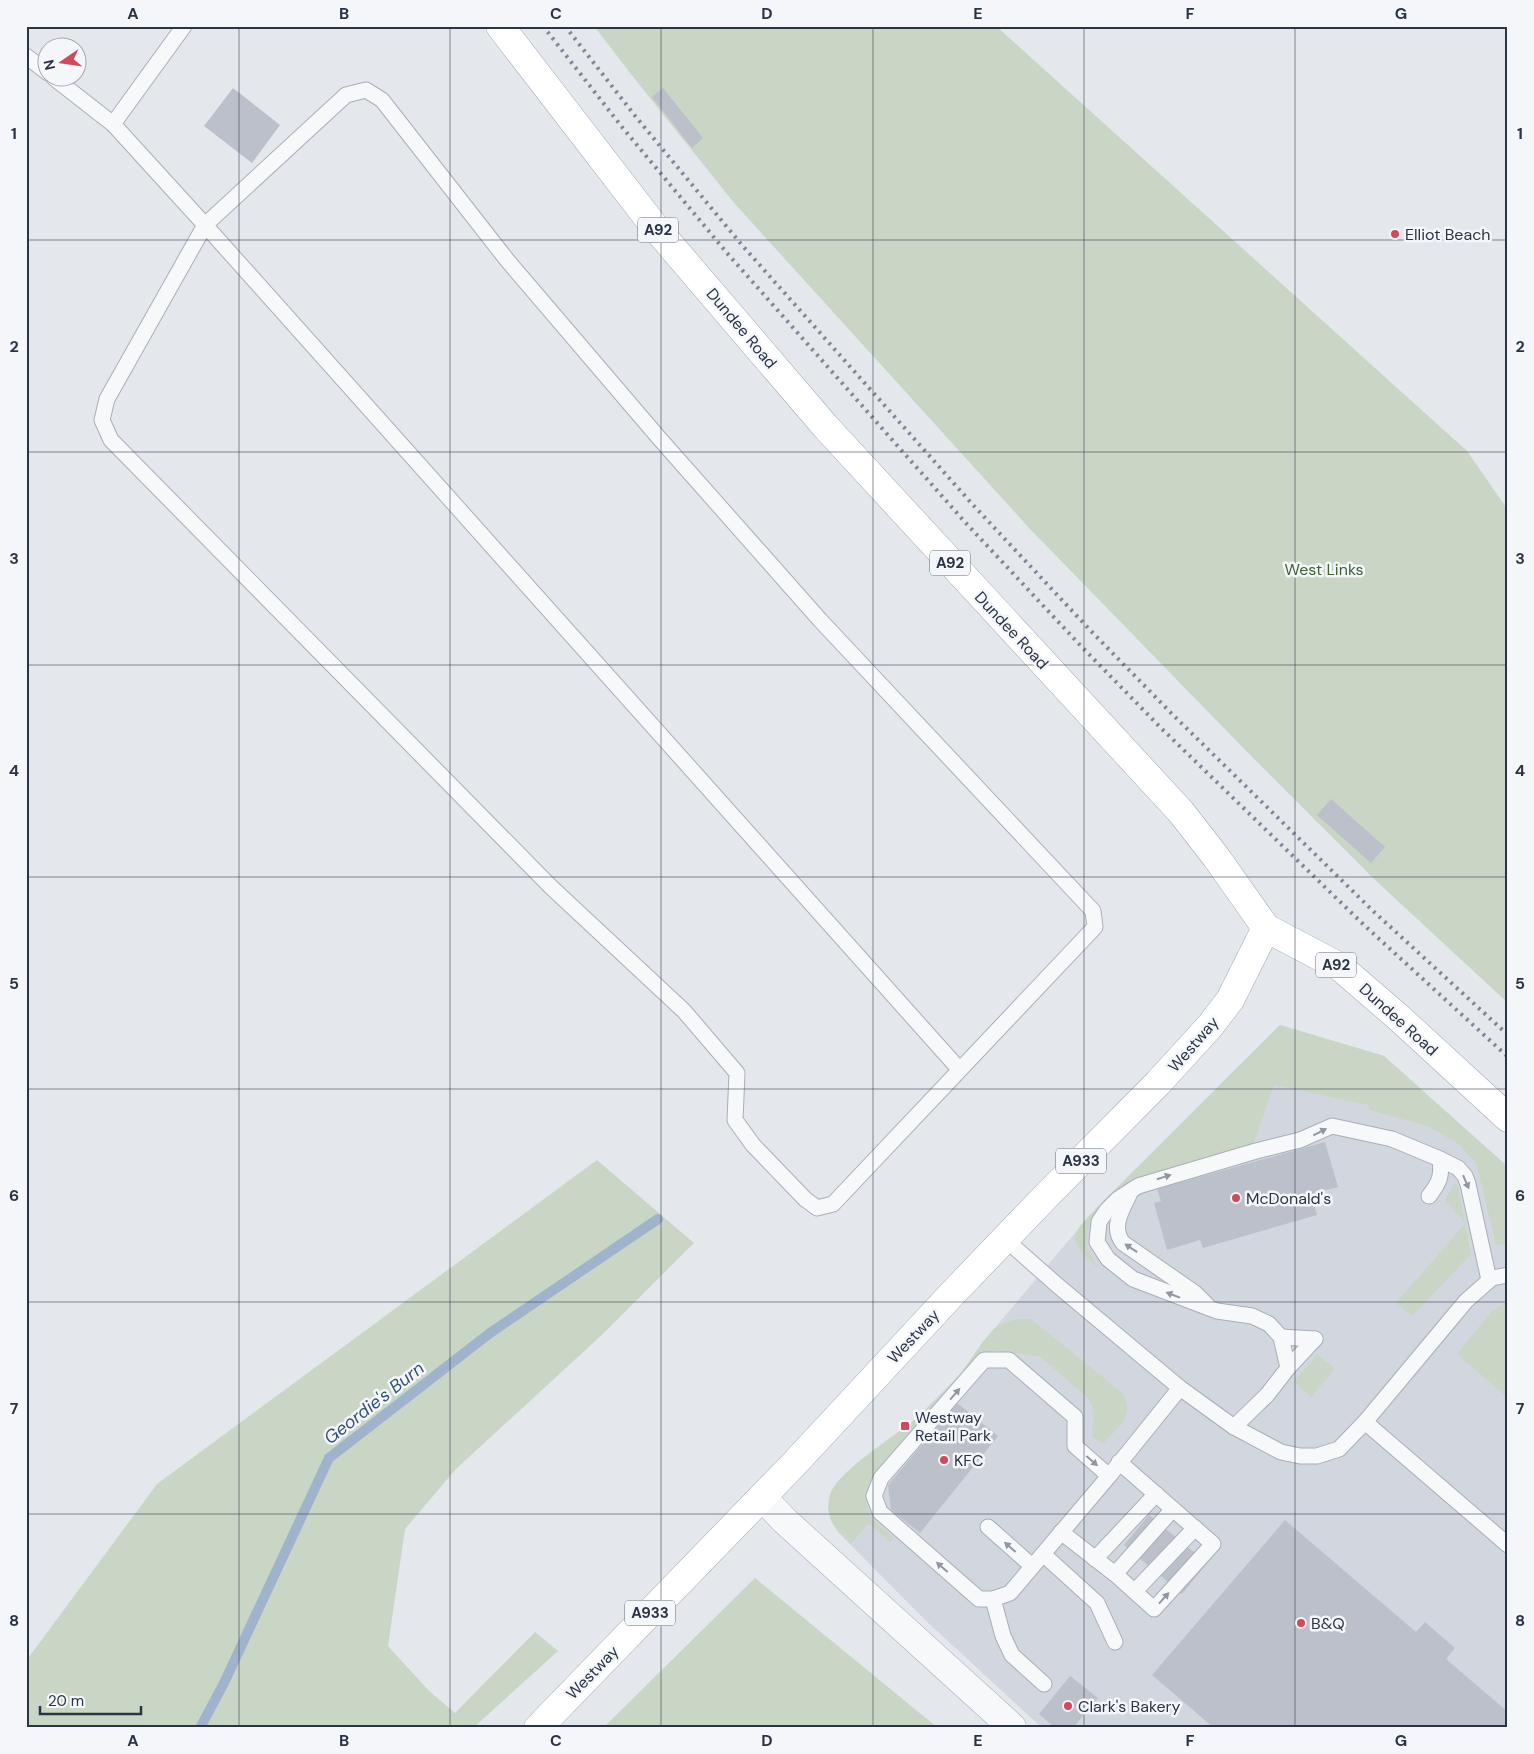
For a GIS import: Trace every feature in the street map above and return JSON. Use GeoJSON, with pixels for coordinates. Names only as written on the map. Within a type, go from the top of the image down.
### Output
{"type":"FeatureCollection","features":[{"type":"Feature","properties":{"kind":"main road","name":"Dundee Road"},"geometry":{"type":"LineString","coordinates":[[500,26],[648,218],[686,263],[825,426],[1181,812],[1216,857],[1266,928],[1340,967],[1397,1016],[1508,1118]]}},
{"type":"Feature","properties":{"kind":"main road","name":"Westway"},"geometry":{"type":"LineString","coordinates":[[538,1728],[762,1497],[1005,1239],[1158,1083],[1210,1026],[1230,1000],[1266,928]]}},
{"type":"Feature","properties":{"kind":"street"},"geometry":{"type":"LineString","coordinates":[[762,1497],[785,1521],[1012,1727]]}},
{"type":"Feature","properties":{"kind":"lane"},"geometry":{"type":"LineString","coordinates":[[113,124],[184,26]]}},
{"type":"Feature","properties":{"kind":"lane"},"geometry":{"type":"LineString","coordinates":[[26,56],[38,65]]}},
{"type":"Feature","properties":{"kind":"lane"},"geometry":{"type":"LineString","coordinates":[[67,88],[113,124],[205,225],[959,1069]]}},
{"type":"Feature","properties":{"kind":"lane"},"geometry":{"type":"LineString","coordinates":[[366,90],[382,100],[507,260],[659,438],[820,620],[1093,911],[1095,927],[833,1204],[817,1208],[805,1199],[753,1145],[735,1120],[737,1073],[684,1011],[551,887],[110,440],[102,420],[107,399],[205,225],[346,96],[366,90]]}},
{"type":"Feature","properties":{"kind":"lane"},"geometry":{"type":"LineString","coordinates":[[1288,1368],[1281,1337],[1269,1324],[1252,1316],[1212,1310],[1133,1279],[1108,1259],[1098,1242],[1098,1222],[1107,1210],[1138,1186],[1256,1150],[1300,1140],[1332,1126],[1392,1139],[1458,1168],[1465,1176],[1468,1184],[1489,1280]]}},
{"type":"Feature","properties":{"kind":"lane"},"geometry":{"type":"LineString","coordinates":[[1430,1196],[1442,1174],[1440,1159]]}},
{"type":"Feature","properties":{"kind":"lane"},"geometry":{"type":"LineString","coordinates":[[1132,1189],[1118,1218],[1119,1238],[1123,1243],[1195,1292],[1212,1310]]}},
{"type":"Feature","properties":{"kind":"lane"},"geometry":{"type":"LineString","coordinates":[[1005,1239],[1056,1285],[1180,1388],[1234,1427],[1281,1452],[1300,1456],[1317,1456],[1339,1449],[1365,1422],[1466,1301],[1492,1278],[1508,1275]]}},
{"type":"Feature","properties":{"kind":"lane"},"geometry":{"type":"LineString","coordinates":[[1234,1427],[1267,1395],[1288,1368],[1315,1340],[1281,1337]]}},
{"type":"Feature","properties":{"kind":"lane"},"geometry":{"type":"LineString","coordinates":[[1044,1684],[1012,1655],[986,1599],[880,1512],[874,1496],[881,1478],[984,1360],[1009,1360],[1075,1417],[1075,1446],[1109,1476]]}},
{"type":"Feature","properties":{"kind":"lane"},"geometry":{"type":"LineString","coordinates":[[986,1599],[1010,1593],[1109,1476],[1180,1388]]}},
{"type":"Feature","properties":{"kind":"lane"},"geometry":{"type":"LineString","coordinates":[[1365,1422],[1508,1545]]}},
{"type":"Feature","properties":{"kind":"lane"},"geometry":{"type":"LineString","coordinates":[[1061,1532],[1115,1574],[1154,1609],[1213,1544],[1119,1462]]}},
{"type":"Feature","properties":{"kind":"lane"},"geometry":{"type":"LineString","coordinates":[[1095,1558],[1156,1494]]}},
{"type":"Feature","properties":{"kind":"lane"},"geometry":{"type":"LineString","coordinates":[[1115,1574],[1173,1509]]}},
{"type":"Feature","properties":{"kind":"lane"},"geometry":{"type":"LineString","coordinates":[[988,1527],[1032,1566]]}},
{"type":"Feature","properties":{"kind":"lane"},"geometry":{"type":"LineString","coordinates":[[1134,1590],[1194,1528]]}},
{"type":"Feature","properties":{"kind":"lane"},"geometry":{"type":"LineString","coordinates":[[1043,1554],[1097,1603],[1115,1642]]}},
{"type":"Feature","properties":{"kind":"shaded area","name":"Westway Retail Park"},"geometry":{"type":"Polygon","coordinates":[[[1280,1025],[1384,1056],[1508,1167],[1508,1728],[1042,1728],[924,1619],[837,1531],[831,1521],[828,1508],[831,1493],[841,1479],[916,1419],[962,1372],[993,1330],[1097,1207],[1280,1025]]]}},
{"type":"Feature","properties":{"kind":"green space","name":"West Links"},"geometry":{"type":"Polygon","coordinates":[[[594,26],[996,26],[1467,451],[1508,510],[1508,1003],[1374,879],[1031,530],[735,204],[594,26]]]}},
{"type":"Feature","properties":{"kind":"green space"},"geometry":{"type":"Polygon","coordinates":[[[1280,1025],[1384,1056],[1508,1167],[1508,1244],[1496,1245],[1477,1165],[1461,1146],[1430,1127],[1370,1110],[1368,1105],[1274,1085],[1253,1145],[1164,1172],[1133,1178],[1097,1209],[1089,1224],[1086,1246],[1098,1268],[1086,1257],[1079,1249],[1076,1239],[1077,1230],[1085,1220],[1280,1025]]]}},
{"type":"Feature","properties":{"kind":"green space"},"geometry":{"type":"Polygon","coordinates":[[[597,1160],[694,1243],[605,1332],[456,1469],[405,1529],[388,1646],[429,1691],[455,1713],[535,1632],[558,1651],[473,1728],[26,1728],[26,1661],[157,1484],[597,1160]]]}},
{"type":"Feature","properties":{"kind":"green space"},"geometry":{"type":"Polygon","coordinates":[[[1454,1183],[1458,1188],[1471,1254],[1412,1316],[1396,1303],[1464,1225],[1462,1219],[1445,1200],[1454,1183]]]}},
{"type":"Feature","properties":{"kind":"green space"},"geometry":{"type":"Polygon","coordinates":[[[1508,1301],[1508,1398],[1457,1354],[1492,1311],[1508,1301]]]}},
{"type":"Feature","properties":{"kind":"green space"},"geometry":{"type":"Polygon","coordinates":[[[1016,1319],[1031,1319],[1120,1391],[1127,1406],[1120,1426],[1103,1444],[1092,1436],[1093,1410],[1087,1397],[1039,1356],[995,1350],[986,1354],[868,1490],[867,1507],[869,1513],[876,1523],[894,1538],[890,1542],[869,1523],[851,1544],[836,1528],[830,1516],[830,1495],[835,1486],[855,1465],[915,1419],[940,1396],[995,1328],[1016,1319]]]}},
{"type":"Feature","properties":{"kind":"green space"},"geometry":{"type":"Polygon","coordinates":[[[1317,1354],[1335,1369],[1311,1397],[1294,1382],[1317,1354]]]}},
{"type":"Feature","properties":{"kind":"green space"},"geometry":{"type":"Polygon","coordinates":[[[755,1578],[938,1728],[603,1728],[755,1578]]]}},
{"type":"Feature","properties":{"kind":"building"},"geometry":{"type":"Polygon","coordinates":[[[233,88],[280,125],[252,163],[204,126],[233,88]]]}},
{"type":"Feature","properties":{"kind":"building"},"geometry":{"type":"Polygon","coordinates":[[[663,88],[703,138],[692,148],[652,97],[663,88]]]}},
{"type":"Feature","properties":{"kind":"building"},"geometry":{"type":"Polygon","coordinates":[[[1331,799],[1385,847],[1371,863],[1317,815],[1331,799]]]}},
{"type":"Feature","properties":{"kind":"building","name":"McDonald's"},"geometry":{"type":"Polygon","coordinates":[[[1325,1142],[1338,1187],[1311,1194],[1317,1215],[1203,1248],[1200,1240],[1167,1250],[1154,1203],[1161,1201],[1157,1189],[1325,1142]]]}},
{"type":"Feature","properties":{"kind":"building","name":"KFC"},"geometry":{"type":"Polygon","coordinates":[[[957,1403],[998,1436],[920,1533],[891,1510],[888,1485],[957,1403]]]}},
{"type":"Feature","properties":{"kind":"building"},"geometry":{"type":"Polygon","coordinates":[[[1149,1515],[1207,1563],[1182,1594],[1124,1545],[1149,1515]]]}},
{"type":"Feature","properties":{"kind":"building","name":"B&Q"},"geometry":{"type":"Polygon","coordinates":[[[1285,1520],[1416,1632],[1425,1622],[1455,1648],[1446,1659],[1508,1712],[1508,1728],[1214,1728],[1152,1675],[1285,1520]]]}},
{"type":"Feature","properties":{"kind":"building","name":"Clark's Bakery"},"geometry":{"type":"Polygon","coordinates":[[[1070,1676],[1098,1698],[1073,1728],[1055,1728],[1039,1714],[1070,1676]]]}},
{"type":"Feature","properties":{"kind":"waterway","name":"Geordie's Burn"},"geometry":{"type":"LineString","coordinates":[[200,1728],[224,1683],[329,1458],[490,1333],[658,1219]]}},
{"type":"Feature","properties":{"kind":"railway"},"geometry":{"type":"LineString","coordinates":[[543,26],[622,127],[727,253],[964,521],[1079,644],[1161,728],[1364,925],[1508,1057]]}},
{"type":"Feature","properties":{"kind":"railway"},"geometry":{"type":"LineString","coordinates":[[565,26],[636,117],[741,244],[974,506],[1173,715],[1373,911],[1508,1035]]}},
{"type":"Feature","properties":{"kind":"place","name":"Elliot Beach"},"geometry":{"type":"Point","coordinates":[1395,234]}},
{"type":"Feature","properties":{"kind":"place","name":"McDonald's"},"geometry":{"type":"Point","coordinates":[1236,1198]}},
{"type":"Feature","properties":{"kind":"place","name":"Westway Retail Park"},"geometry":{"type":"Point","coordinates":[905,1426]}},
{"type":"Feature","properties":{"kind":"place","name":"KFC"},"geometry":{"type":"Point","coordinates":[944,1460]}},
{"type":"Feature","properties":{"kind":"place","name":"B&Q"},"geometry":{"type":"Point","coordinates":[1301,1623]}},
{"type":"Feature","properties":{"kind":"place","name":"Clark's Bakery"},"geometry":{"type":"Point","coordinates":[1068,1706]}}]}
